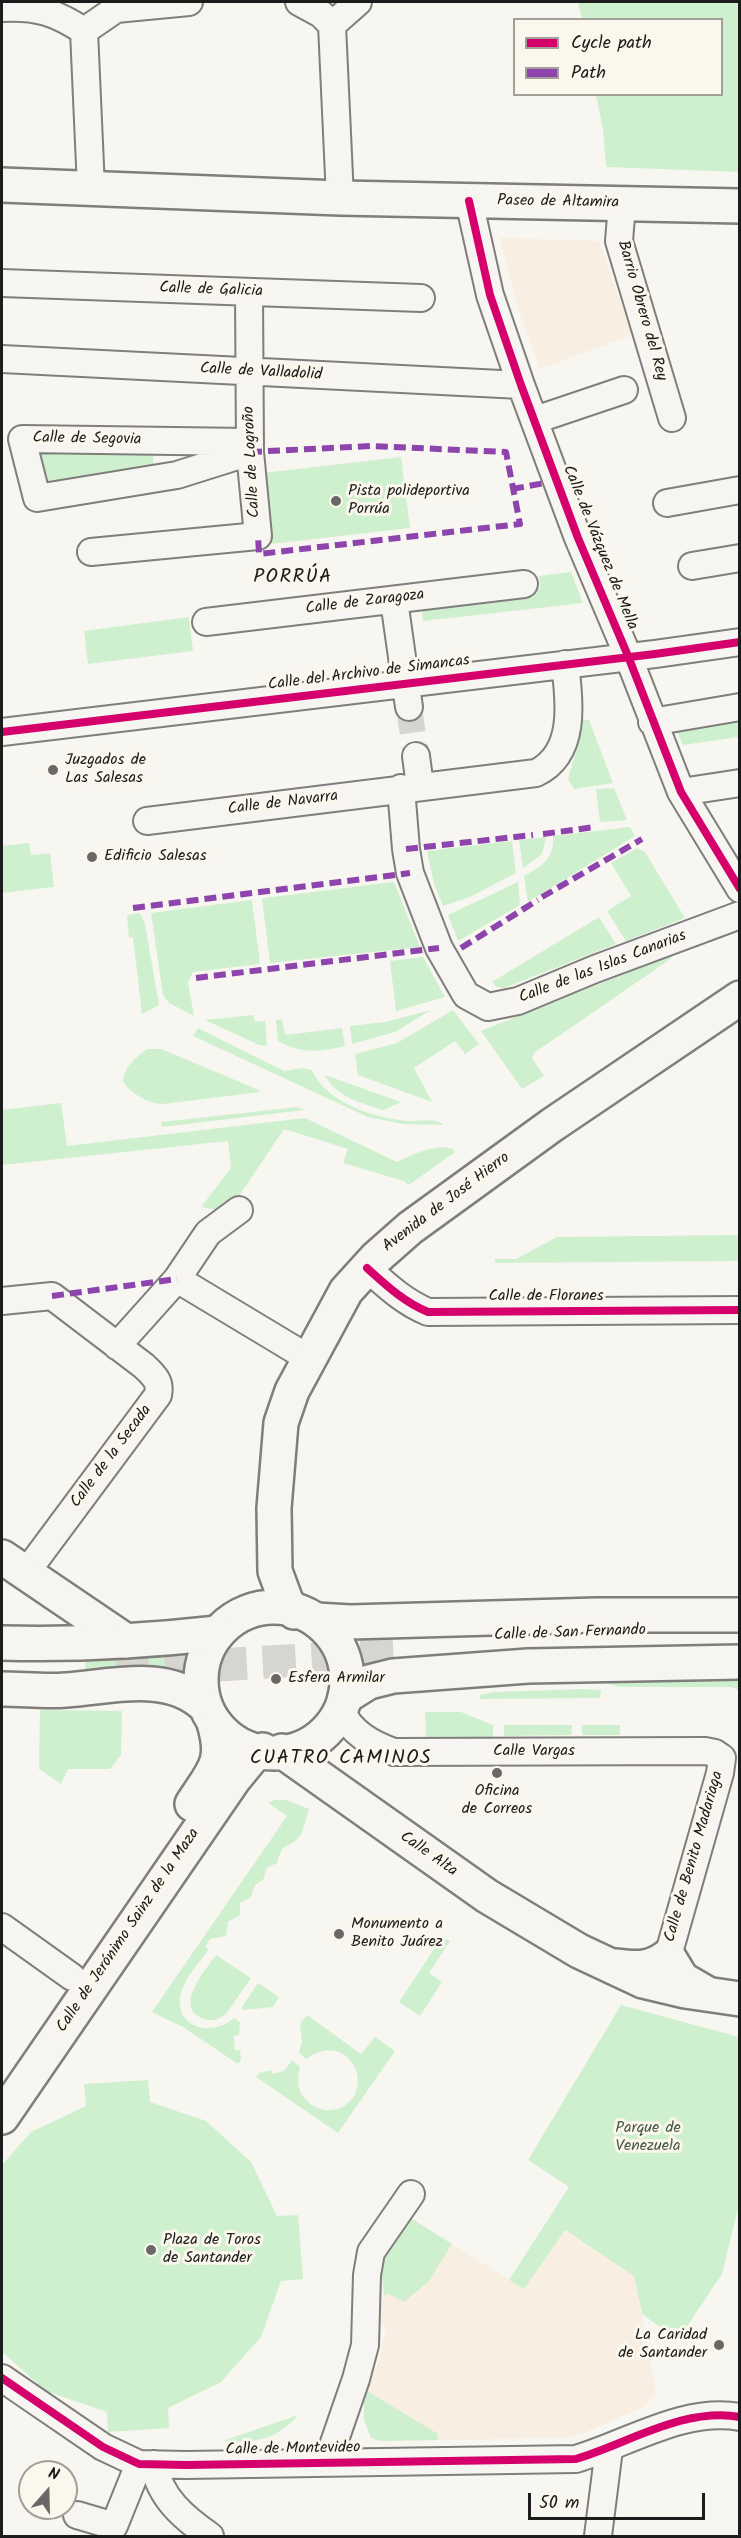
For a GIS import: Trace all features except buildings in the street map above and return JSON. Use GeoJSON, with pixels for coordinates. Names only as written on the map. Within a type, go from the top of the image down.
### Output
{"type":"FeatureCollection","features":[{"type":"Feature","properties":{"kind":"main road","name":"Paseo de Altamira"},"geometry":{"type":"LineString","coordinates":[[2,185],[340,198],[740,206]]}},
{"type":"Feature","properties":{"kind":"main road","name":"Avenida de José Hierro"},"geometry":{"type":"LineString","coordinates":[[305,1616],[286,1601],[275,1571],[274,1508],[282,1423],[292,1391],[346,1291],[396,1239],[489,1170],[740,998]]}},
{"type":"Feature","properties":{"kind":"main road"},"geometry":{"type":"LineString","coordinates":[[13,1565],[126,1641]]}},
{"type":"Feature","properties":{"kind":"main road","name":"Avenida de José Hierro"},"geometry":{"type":"LineString","coordinates":[[252,1610],[264,1594],[275,1571]]}},
{"type":"Feature","properties":{"kind":"main road"},"geometry":{"type":"LineString","coordinates":[[209,1713],[200,1674],[202,1659],[209,1643],[229,1622],[252,1610],[274,1609],[350,1622],[597,1615],[740,1615]]}},
{"type":"Feature","properties":{"kind":"main road"},"geometry":{"type":"LineString","coordinates":[[2,1689],[64,1690],[120,1684],[168,1685],[182,1690],[209,1713],[228,1735],[245,1745],[272,1751],[297,1748],[326,1734],[334,1725],[350,1683],[342,1650],[331,1634],[305,1616]]}},
{"type":"Feature","properties":{"kind":"main road","name":"Calle de San Fernando"},"geometry":{"type":"LineString","coordinates":[[740,1630],[609,1631],[402,1649],[740,1647]]}},
{"type":"Feature","properties":{"kind":"main road"},"geometry":{"type":"LineString","coordinates":[[2,1643],[63,1645],[218,1633]]}},
{"type":"Feature","properties":{"kind":"main road"},"geometry":{"type":"LineString","coordinates":[[2,1658],[48,1667],[2,1674]]}},
{"type":"Feature","properties":{"kind":"main road"},"geometry":{"type":"LineString","coordinates":[[343,1704],[369,1682],[393,1676],[528,1666],[740,1662]]}},
{"type":"Feature","properties":{"kind":"main road","name":"Calle de Jerónimo Sainz de la Maza"},"geometry":{"type":"LineString","coordinates":[[2,2083],[212,1774],[220,1754],[220,1741],[209,1713]]}},
{"type":"Feature","properties":{"kind":"main road","name":"Calle de Jerónimo Sainz de la Maza"},"geometry":{"type":"LineString","coordinates":[[2,2117],[234,1779],[252,1757],[272,1751]]}},
{"type":"Feature","properties":{"kind":"main road","name":"Calle Alta"},"geometry":{"type":"LineString","coordinates":[[272,1751],[312,1772],[487,1896],[579,1952],[643,1981],[685,1991],[725,1996]]}},
{"type":"Feature","properties":{"kind":"main road"},"geometry":{"type":"LineString","coordinates":[[234,1779],[248,1771],[268,1766],[288,1765],[312,1772]]}},
{"type":"Feature","properties":{"kind":"main road","name":"Calle Alta"},"geometry":{"type":"LineString","coordinates":[[579,1952],[616,1966],[630,1968],[654,1966],[668,1956],[682,1979],[725,1996]]}},
{"type":"Feature","properties":{"kind":"street"},"geometry":{"type":"LineString","coordinates":[[84,31],[116,9],[189,2]]}},
{"type":"Feature","properties":{"kind":"street"},"geometry":{"type":"LineString","coordinates":[[299,2],[321,14],[332,25],[340,198]]}},
{"type":"Feature","properties":{"kind":"street"},"geometry":{"type":"LineString","coordinates":[[332,25],[358,2]]}},
{"type":"Feature","properties":{"kind":"street"},"geometry":{"type":"LineString","coordinates":[[2,8],[42,9],[64,17],[84,31]]}},
{"type":"Feature","properties":{"kind":"street"},"geometry":{"type":"LineString","coordinates":[[84,31],[91,188]]}},
{"type":"Feature","properties":{"kind":"street","name":"Calle de Vázquez de Mella"},"geometry":{"type":"LineString","coordinates":[[470,201],[490,295],[578,538],[628,656],[681,792],[740,889]]}},
{"type":"Feature","properties":{"kind":"street","name":"Barrio Obrero del Rey"},"geometry":{"type":"LineString","coordinates":[[622,204],[619,241],[672,418]]}},
{"type":"Feature","properties":{"kind":"street","name":"Calle de Galicia"},"geometry":{"type":"LineString","coordinates":[[2,283],[421,298]]}},
{"type":"Feature","properties":{"kind":"street","name":"Calle de Logroño"},"geometry":{"type":"LineString","coordinates":[[92,552],[258,536],[250,447],[249,292]]}},
{"type":"Feature","properties":{"kind":"street","name":"Calle de Valladolid"},"geometry":{"type":"LineString","coordinates":[[2,359],[521,385]]}},
{"type":"Feature","properties":{"kind":"street"},"geometry":{"type":"LineString","coordinates":[[535,420],[624,390]]}},
{"type":"Feature","properties":{"kind":"street","name":"Calle de Segovia"},"geometry":{"type":"LineString","coordinates":[[22,439],[250,447],[177,475],[37,498],[22,439]]}},
{"type":"Feature","properties":{"kind":"street"},"geometry":{"type":"LineString","coordinates":[[667,503],[740,490]]}},
{"type":"Feature","properties":{"kind":"street"},"geometry":{"type":"LineString","coordinates":[[692,566],[740,558]]}},
{"type":"Feature","properties":{"kind":"street","name":"Calle de Zaragoza"},"geometry":{"type":"LineString","coordinates":[[206,622],[524,584]]}},
{"type":"Feature","properties":{"kind":"street","name":"Calle del Archivo de Simancas"},"geometry":{"type":"LineString","coordinates":[[394,600],[407,695]]}},
{"type":"Feature","properties":{"kind":"street","name":"Calle del Archivo de Simancas"},"geometry":{"type":"LineString","coordinates":[[2,732],[407,695],[565,664],[740,642]]}},
{"type":"Feature","properties":{"kind":"street","name":"Calle de Navarra"},"geometry":{"type":"LineString","coordinates":[[147,821],[536,773],[548,767],[561,750],[566,732],[568,686],[565,664]]}},
{"type":"Feature","properties":{"kind":"street"},"geometry":{"type":"LineString","coordinates":[[652,722],[740,707]]}},
{"type":"Feature","properties":{"kind":"street"},"geometry":{"type":"LineString","coordinates":[[410,787],[416,756]]}},
{"type":"Feature","properties":{"kind":"street"},"geometry":{"type":"LineString","coordinates":[[681,792],[740,783]]}},
{"type":"Feature","properties":{"kind":"street","name":"Calle de las Islas Canarias"},"geometry":{"type":"LineString","coordinates":[[410,787],[410,873],[439,948],[466,995],[488,1006],[518,1001],[595,969],[740,915]]}},
{"type":"Feature","properties":{"kind":"street"},"geometry":{"type":"LineString","coordinates":[[117,1346],[186,1285],[208,1233],[239,1210]]}},
{"type":"Feature","properties":{"kind":"street","name":"Calle de Floranes"},"geometry":{"type":"LineString","coordinates":[[367,1268],[397,1295],[428,1312],[740,1310]]}},
{"type":"Feature","properties":{"kind":"street"},"geometry":{"type":"LineString","coordinates":[[186,1285],[310,1359]]}},
{"type":"Feature","properties":{"kind":"street","name":"Calle de la Secada"},"geometry":{"type":"LineString","coordinates":[[6,1307],[52,1296],[156,1377],[160,1386],[158,1395],[13,1565]]}},
{"type":"Feature","properties":{"kind":"street","name":"Calle Vargas"},"geometry":{"type":"LineString","coordinates":[[343,1704],[347,1724],[357,1734],[382,1748],[401,1752],[705,1751],[731,1756]]}},
{"type":"Feature","properties":{"kind":"street","name":"Calle de Benito Madariaga"},"geometry":{"type":"LineString","coordinates":[[668,1956],[717,1784],[731,1756]]}},
{"type":"Feature","properties":{"kind":"street"},"geometry":{"type":"LineString","coordinates":[[2,1927],[72,1977]]}},
{"type":"Feature","properties":{"kind":"street"},"geometry":{"type":"LineString","coordinates":[[327,2463],[356,2379],[365,2345],[367,2275],[372,2252],[411,2194]]}},
{"type":"Feature","properties":{"kind":"street","name":"Calle de Montevideo"},"geometry":{"type":"LineString","coordinates":[[2,2378],[103,2447],[146,2464],[576,2459],[609,2449],[687,2418],[719,2415],[740,2417]]}},
{"type":"Feature","properties":{"kind":"street"},"geometry":{"type":"LineString","coordinates":[[598,2536],[609,2449]]}},
{"type":"Feature","properties":{"kind":"street"},"geometry":{"type":"LineString","coordinates":[[78,2515],[114,2526],[146,2464]]}},
{"type":"Feature","properties":{"kind":"street"},"geometry":{"type":"LineString","coordinates":[[146,2464],[166,2498],[210,2536]]}},
{"type":"Feature","properties":{"kind":"shaded area"},"geometry":{"type":"Polygon","coordinates":[[[500,238],[599,241],[632,335],[540,369],[517,306],[500,238]]]}},
{"type":"Feature","properties":{"kind":"shaded area"},"geometry":{"type":"Polygon","coordinates":[[[412,2219],[524,2289],[564,2230],[634,2276],[656,2392],[646,2406],[579,2435],[562,2438],[380,2441],[371,2438],[364,2420],[364,2392],[379,2362],[387,2328],[377,2322],[376,2315],[384,2299],[383,2281],[378,2280],[408,2220],[412,2219]]]}},
{"type":"Feature","properties":{"kind":"green space"},"geometry":{"type":"Polygon","coordinates":[[[578,2],[739,2],[739,172],[606,167],[603,129],[596,96],[723,96],[723,18],[582,18],[578,2]]]}},
{"type":"Feature","properties":{"kind":"green space"},"geometry":{"type":"Polygon","coordinates":[[[92,449],[152,451],[154,467],[39,486],[36,455],[92,449]]]}},
{"type":"Feature","properties":{"kind":"green space","name":"Pista polideportiva Porrúa"},"geometry":{"type":"Polygon","coordinates":[[[401,457],[410,528],[271,544],[263,473],[401,457]]]}},
{"type":"Feature","properties":{"kind":"green space"},"geometry":{"type":"Polygon","coordinates":[[[571,572],[583,603],[423,621],[422,611],[427,603],[540,589],[539,576],[571,572]]]}},
{"type":"Feature","properties":{"kind":"green space"},"geometry":{"type":"Polygon","coordinates":[[[189,617],[193,651],[88,664],[84,631],[189,617]]]}},
{"type":"Feature","properties":{"kind":"green space"},"geometry":{"type":"Polygon","coordinates":[[[739,719],[739,737],[683,745],[675,728],[739,719]]]}},
{"type":"Feature","properties":{"kind":"green space"},"geometry":{"type":"Polygon","coordinates":[[[579,720],[589,720],[613,783],[574,789],[568,779],[577,747],[579,720]]]}},
{"type":"Feature","properties":{"kind":"green space"},"geometry":{"type":"Polygon","coordinates":[[[614,788],[627,820],[600,822],[596,789],[614,788]]]}},
{"type":"Feature","properties":{"kind":"green space"},"geometry":{"type":"Polygon","coordinates":[[[630,827],[635,836],[528,902],[524,876],[546,861],[552,850],[553,836],[630,827]]]}},
{"type":"Feature","properties":{"kind":"green space"},"geometry":{"type":"Polygon","coordinates":[[[546,837],[542,854],[523,868],[519,840],[546,837]]]}},
{"type":"Feature","properties":{"kind":"green space"},"geometry":{"type":"Polygon","coordinates":[[[512,841],[516,873],[470,897],[443,906],[434,884],[427,851],[512,841]]]}},
{"type":"Feature","properties":{"kind":"green space"},"geometry":{"type":"Polygon","coordinates":[[[29,843],[31,855],[50,853],[54,887],[2,893],[2,846],[29,843]]]}},
{"type":"Feature","properties":{"kind":"green space"},"geometry":{"type":"Polygon","coordinates":[[[637,848],[645,852],[685,918],[626,941],[607,911],[631,896],[611,863],[637,848]]]}},
{"type":"Feature","properties":{"kind":"green space"},"geometry":{"type":"Polygon","coordinates":[[[394,882],[420,947],[270,963],[262,899],[394,882]]]}},
{"type":"Feature","properties":{"kind":"green space"},"geometry":{"type":"Polygon","coordinates":[[[518,882],[520,905],[458,941],[448,915],[518,882]]]}},
{"type":"Feature","properties":{"kind":"green space"},"geometry":{"type":"Polygon","coordinates":[[[252,900],[260,964],[193,972],[188,982],[194,1016],[169,1003],[163,995],[151,913],[252,900]]]}},
{"type":"Feature","properties":{"kind":"green space"},"geometry":{"type":"Polygon","coordinates":[[[140,913],[145,924],[159,1005],[142,1014],[133,937],[129,938],[127,915],[140,913]]]}},
{"type":"Feature","properties":{"kind":"green space"},"geometry":{"type":"Polygon","coordinates":[[[599,917],[616,944],[504,988],[497,987],[492,982],[599,917]]]}},
{"type":"Feature","properties":{"kind":"green space"},"geometry":{"type":"Polygon","coordinates":[[[669,956],[672,958],[534,1053],[532,1058],[544,1076],[522,1089],[481,1031],[669,956]]]}},
{"type":"Feature","properties":{"kind":"green space"},"geometry":{"type":"Polygon","coordinates":[[[423,957],[445,997],[396,1011],[390,961],[423,957]]]}},
{"type":"Feature","properties":{"kind":"green space"},"geometry":{"type":"Polygon","coordinates":[[[431,1010],[395,1032],[352,1044],[350,1026],[385,1022],[431,1010]]]}},
{"type":"Feature","properties":{"kind":"green space"},"geometry":{"type":"Polygon","coordinates":[[[453,1010],[479,1044],[465,1054],[455,1041],[414,1068],[432,1102],[358,1075],[355,1054],[397,1043],[453,1010]]]}},
{"type":"Feature","properties":{"kind":"green space"},"geometry":{"type":"Polygon","coordinates":[[[253,1015],[255,1022],[265,1021],[267,1046],[259,1045],[205,1020],[253,1015]]]}},
{"type":"Feature","properties":{"kind":"green space"},"geometry":{"type":"Polygon","coordinates":[[[282,1019],[285,1035],[342,1028],[345,1046],[311,1051],[286,1045],[278,1041],[276,1020],[282,1019]]]}},
{"type":"Feature","properties":{"kind":"green space"},"geometry":{"type":"Polygon","coordinates":[[[198,1028],[284,1071],[302,1068],[312,1070],[328,1091],[352,1107],[395,1119],[435,1121],[444,1125],[403,1124],[368,1117],[193,1036],[198,1028]]]}},
{"type":"Feature","properties":{"kind":"green space"},"geometry":{"type":"Polygon","coordinates":[[[148,1049],[161,1049],[260,1092],[163,1104],[146,1100],[130,1090],[123,1081],[132,1062],[148,1049]]]}},
{"type":"Feature","properties":{"kind":"green space"},"geometry":{"type":"Polygon","coordinates":[[[325,1075],[401,1102],[383,1110],[366,1105],[335,1089],[325,1075]]]}},
{"type":"Feature","properties":{"kind":"green space"},"geometry":{"type":"Polygon","coordinates":[[[61,1103],[67,1146],[305,1118],[397,1162],[432,1149],[446,1148],[453,1149],[455,1152],[409,1185],[404,1181],[343,1163],[348,1149],[284,1129],[231,1208],[217,1210],[201,1207],[231,1168],[228,1141],[2,1165],[2,1110],[61,1103]]]}},
{"type":"Feature","properties":{"kind":"green space"},"geometry":{"type":"Polygon","coordinates":[[[297,1107],[304,1110],[162,1127],[161,1122],[297,1107]]]}},
{"type":"Feature","properties":{"kind":"green space"},"geometry":{"type":"Polygon","coordinates":[[[739,1235],[738,1261],[495,1263],[495,1259],[516,1259],[557,1237],[739,1235]]]}},
{"type":"Feature","properties":{"kind":"green space"},"geometry":{"type":"Polygon","coordinates":[[[181,1650],[179,1673],[85,1672],[86,1652],[181,1650]]]}},
{"type":"Feature","properties":{"kind":"green space"},"geometry":{"type":"Polygon","coordinates":[[[739,1666],[739,1690],[731,1687],[619,1687],[584,1681],[739,1666]]]}},
{"type":"Feature","properties":{"kind":"green space"},"geometry":{"type":"Polygon","coordinates":[[[601,1690],[600,1698],[480,1699],[480,1695],[493,1692],[601,1690]]]}},
{"type":"Feature","properties":{"kind":"green space"},"geometry":{"type":"Polygon","coordinates":[[[40,1710],[122,1711],[121,1755],[110,1769],[68,1769],[61,1784],[39,1769],[40,1710]]]}},
{"type":"Feature","properties":{"kind":"green space"},"geometry":{"type":"Polygon","coordinates":[[[425,1712],[461,1712],[493,1725],[493,1739],[426,1737],[425,1712]]]}},
{"type":"Feature","properties":{"kind":"green space"},"geometry":{"type":"Polygon","coordinates":[[[504,1725],[572,1725],[571,1735],[504,1736],[504,1725]]]}},
{"type":"Feature","properties":{"kind":"green space"},"geometry":{"type":"Polygon","coordinates":[[[582,1725],[620,1725],[620,1735],[582,1735],[582,1725]]]}},
{"type":"Feature","properties":{"kind":"green space"},"geometry":{"type":"Polygon","coordinates":[[[274,1800],[286,1800],[309,1809],[302,1832],[299,1837],[283,1848],[277,1863],[267,1868],[263,1880],[255,1885],[251,1897],[240,1903],[240,1915],[228,1922],[226,1936],[210,1939],[205,1947],[209,1949],[187,1979],[180,1998],[184,2017],[198,2027],[217,2027],[234,2018],[240,2022],[239,2035],[234,2036],[235,2050],[240,2050],[241,2060],[238,2064],[183,2027],[152,2012],[287,1816],[268,1803],[274,1800]]]}},
{"type":"Feature","properties":{"kind":"green space"},"geometry":{"type":"Polygon","coordinates":[[[442,1937],[450,1941],[429,1973],[442,1982],[420,2016],[399,2002],[442,1937]]]}},
{"type":"Feature","properties":{"kind":"green space"},"geometry":{"type":"Polygon","coordinates":[[[216,1955],[251,1978],[226,2014],[216,2020],[207,2020],[195,2014],[191,2006],[191,1998],[199,1979],[216,1955]]]}},
{"type":"Feature","properties":{"kind":"green space"},"geometry":{"type":"Polygon","coordinates":[[[258,1983],[279,1997],[273,2007],[243,2010],[242,2007],[258,1983]]]}},
{"type":"Feature","properties":{"kind":"green space","name":"Parque de Venezuela"},"geometry":{"type":"Polygon","coordinates":[[[621,2005],[739,2037],[739,2204],[722,2274],[678,2340],[642,2314],[634,2276],[565,2230],[524,2289],[509,2280],[569,2187],[528,2160],[621,2005]]]}},
{"type":"Feature","properties":{"kind":"green space"},"geometry":{"type":"Polygon","coordinates":[[[307,2015],[361,2054],[375,2037],[395,2051],[338,2133],[256,2077],[259,2073],[271,2070],[273,2074],[284,2071],[292,2060],[300,2067],[298,2081],[300,2090],[310,2104],[329,2110],[337,2109],[350,2102],[356,2091],[358,2079],[347,2057],[336,2051],[322,2051],[306,2059],[299,2052],[302,2042],[300,2024],[307,2015]]]}},
{"type":"Feature","properties":{"kind":"green space","name":"Plaza de Toros de Santander"},"geometry":{"type":"Polygon","coordinates":[[[148,2080],[150,2102],[206,2121],[251,2162],[277,2216],[298,2215],[303,2279],[281,2281],[261,2337],[221,2382],[168,2408],[169,2428],[108,2432],[107,2412],[46,2391],[2,2352],[2,2165],[31,2132],[86,2106],[84,2084],[148,2080]]]}},
{"type":"Feature","properties":{"kind":"green space"},"geometry":{"type":"Polygon","coordinates":[[[412,2219],[452,2244],[429,2281],[404,2302],[389,2294],[386,2294],[384,2299],[383,2281],[378,2280],[381,2261],[408,2220],[412,2219]]]}},
{"type":"Feature","properties":{"kind":"green space"},"geometry":{"type":"Polygon","coordinates":[[[364,2392],[369,2392],[438,2434],[438,2440],[380,2441],[371,2438],[364,2420],[364,2392]]]}},
{"type":"Feature","properties":{"kind":"green space"},"geometry":{"type":"Polygon","coordinates":[[[298,2415],[274,2435],[245,2442],[223,2441],[298,2415]]]}},
{"type":"Feature","properties":{"kind":"tunnel"},"geometry":{"type":"LineString","coordinates":[[409,707],[416,756]]}},
{"type":"Feature","properties":{"kind":"tunnel"},"geometry":{"type":"LineString","coordinates":[[116,1671],[404,1654]]}},
{"type":"Feature","properties":{"kind":"marked path"},"geometry":{"type":"LineString","coordinates":[[250,452],[371,446],[506,452],[520,524],[259,554],[258,536]]}},
{"type":"Feature","properties":{"kind":"marked path"},"geometry":{"type":"LineString","coordinates":[[512,489],[545,483]]}},
{"type":"Feature","properties":{"kind":"marked path"},"geometry":{"type":"LineString","coordinates":[[543,834],[595,827]]}},
{"type":"Feature","properties":{"kind":"marked path"},"geometry":{"type":"LineString","coordinates":[[406,849],[533,835]]}},
{"type":"Feature","properties":{"kind":"marked path"},"geometry":{"type":"LineString","coordinates":[[542,897],[642,839]]}},
{"type":"Feature","properties":{"kind":"marked path"},"geometry":{"type":"LineString","coordinates":[[133,908],[410,873]]}},
{"type":"Feature","properties":{"kind":"marked path"},"geometry":{"type":"LineString","coordinates":[[461,948],[538,900]]}},
{"type":"Feature","properties":{"kind":"marked path"},"geometry":{"type":"LineString","coordinates":[[196,978],[439,948]]}},
{"type":"Feature","properties":{"kind":"marked path"},"geometry":{"type":"LineString","coordinates":[[52,1296],[177,1279]]}},
{"type":"Feature","properties":{"kind":"cycle path"},"geometry":{"type":"LineString","coordinates":[[469,201],[490,295],[578,538],[628,656],[681,792],[740,889]]}},
{"type":"Feature","properties":{"kind":"cycle path"},"geometry":{"type":"LineString","coordinates":[[2,732],[740,642]]}},
{"type":"Feature","properties":{"kind":"cycle path"},"geometry":{"type":"LineString","coordinates":[[367,1268],[403,1298],[428,1312],[740,1310]]}},
{"type":"Feature","properties":{"kind":"cycle path"},"geometry":{"type":"LineString","coordinates":[[2,2378],[103,2447],[139,2464],[576,2459],[677,2422],[719,2415],[740,2417]]}},
{"type":"Feature","properties":{"kind":"place","name":"Pista polideportiva Porrúa"},"geometry":{"type":"Point","coordinates":[336,501]}},
{"type":"Feature","properties":{"kind":"place","name":"Juzgados de Las Salesas"},"geometry":{"type":"Point","coordinates":[53,770]}},
{"type":"Feature","properties":{"kind":"place","name":"Edificio Salesas"},"geometry":{"type":"Point","coordinates":[92,857]}},
{"type":"Feature","properties":{"kind":"place","name":"Esfera Armilar"},"geometry":{"type":"Point","coordinates":[276,1679]}},
{"type":"Feature","properties":{"kind":"place","name":"Oficina de Correos"},"geometry":{"type":"Point","coordinates":[497,1773]}},
{"type":"Feature","properties":{"kind":"place","name":"Monumento a Benito Juárez"},"geometry":{"type":"Point","coordinates":[339,1934]}},
{"type":"Feature","properties":{"kind":"place","name":"Plaza de Toros de Santander"},"geometry":{"type":"Point","coordinates":[151,2250]}},
{"type":"Feature","properties":{"kind":"place","name":"La Caridad de Santander"},"geometry":{"type":"Point","coordinates":[719,2345]}},
{"type":"Feature","properties":{"kind":"district","name":"PORRÚA"},"geometry":{"type":"Point","coordinates":[293,579]}},
{"type":"Feature","properties":{"kind":"district","name":"CUATRO CAMINOS"},"geometry":{"type":"Point","coordinates":[341,1760]}}]}
